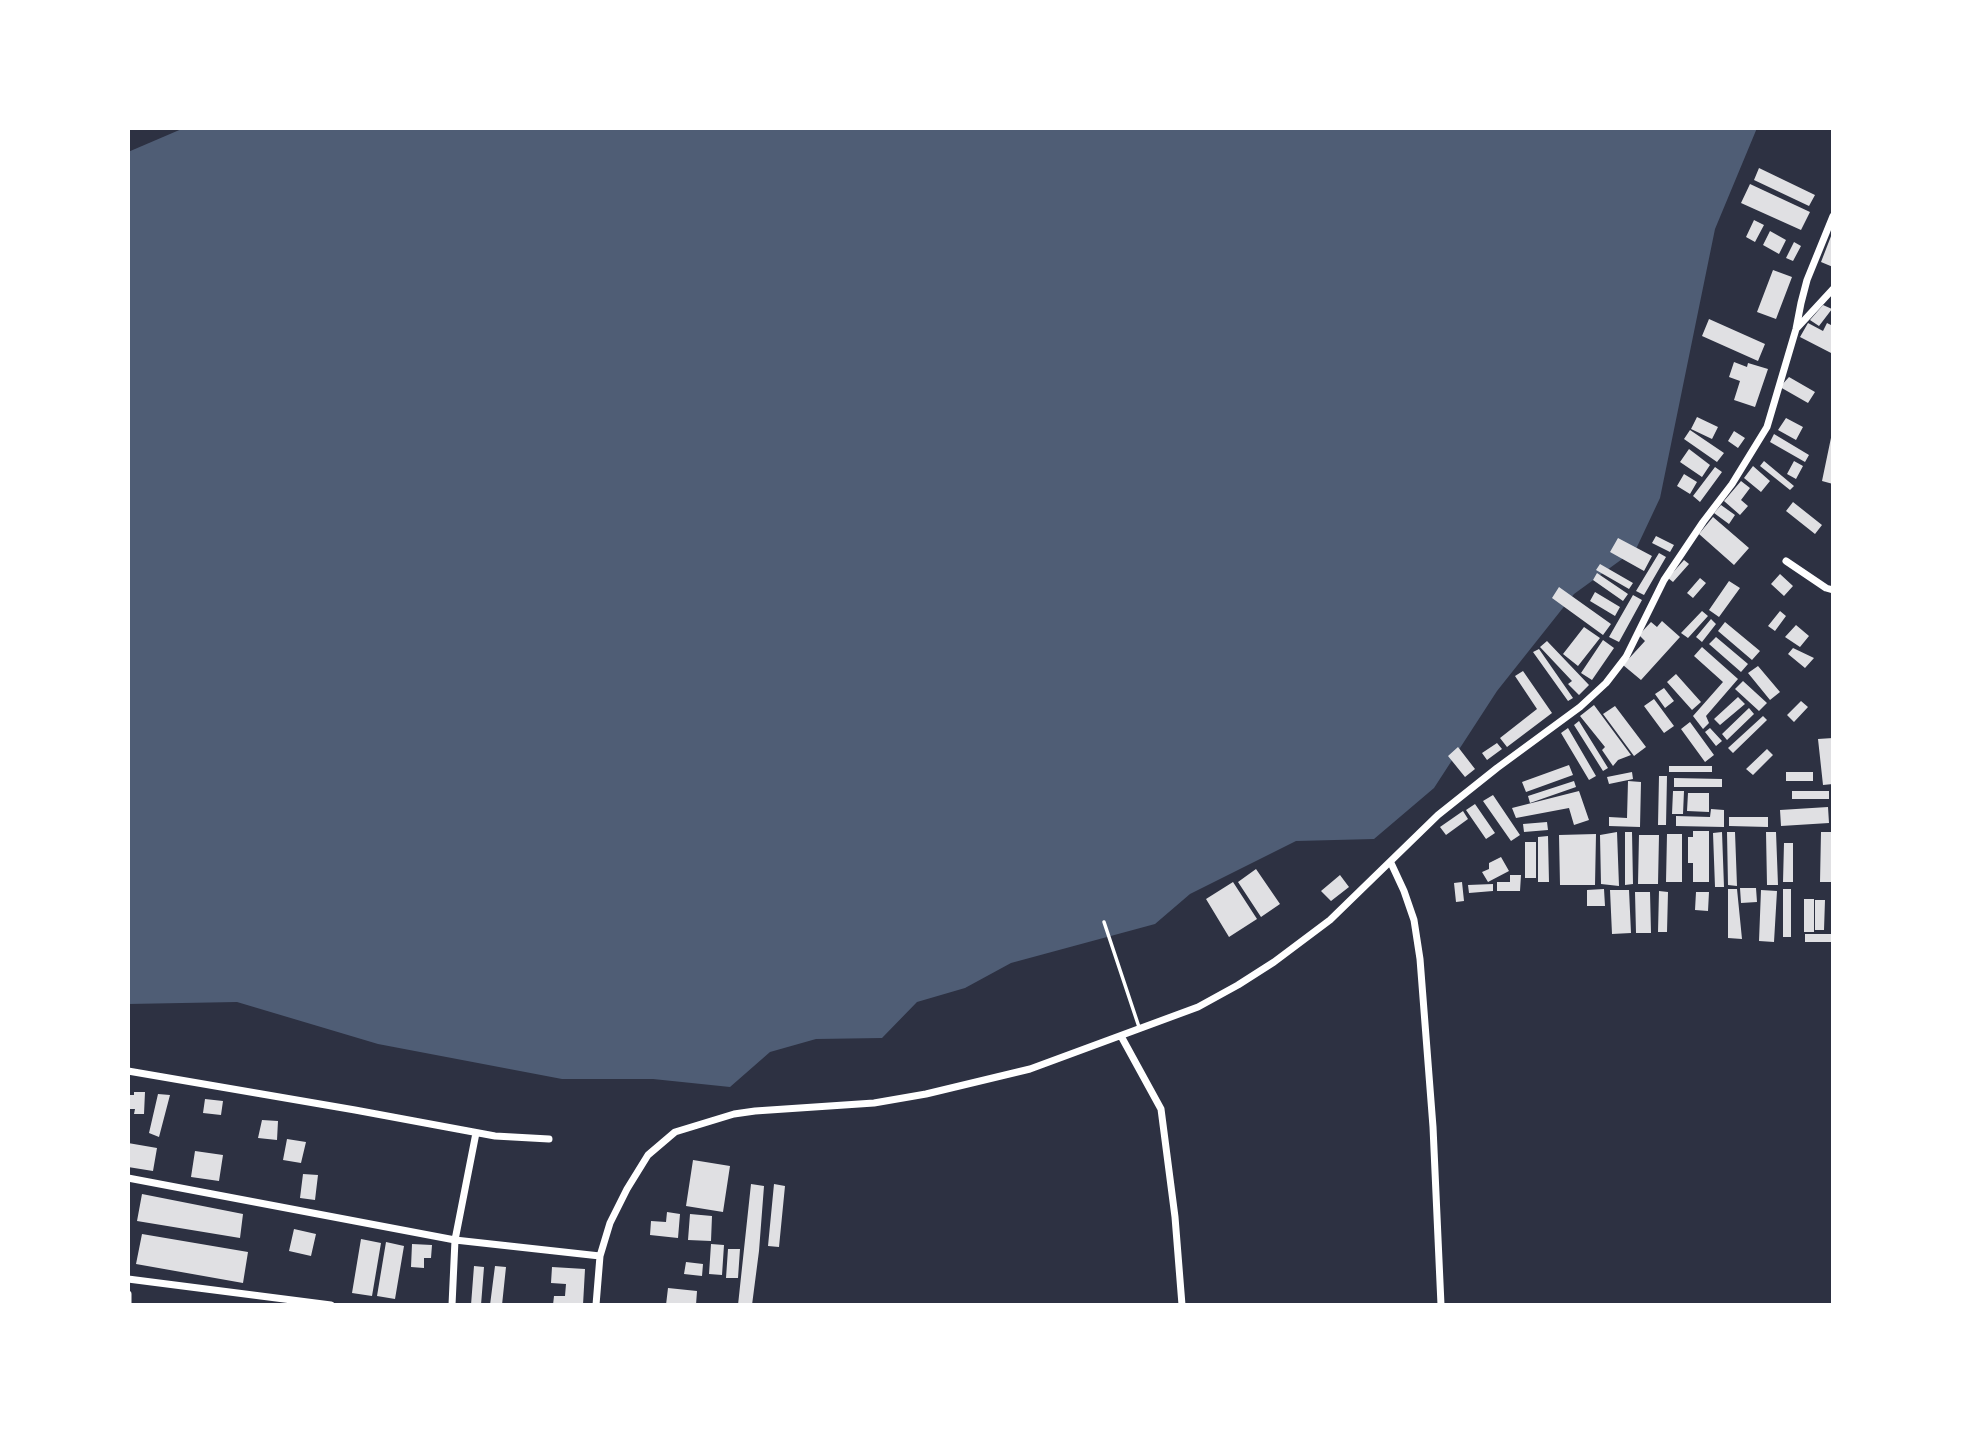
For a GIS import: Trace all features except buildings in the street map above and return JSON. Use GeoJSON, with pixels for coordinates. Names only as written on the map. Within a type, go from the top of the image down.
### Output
{"type":"FeatureCollection","features":[{"type":"Feature","properties":{"kind":"street"},"geometry":{"type":"LineString","coordinates":[[596,1305],[600,1256],[610,1223],[648,1155],[675,1132],[744,1112],[874,1103],[926,1094],[1030,1069],[1198,1007],[1274,962],[1329,920],[1438,815],[1580,707],[1606,683],[1626,657],[1664,580],[1732,484],[1767,428],[1807,281],[1833,216]]}},
{"type":"Feature","properties":{"kind":"street"},"geometry":{"type":"LineString","coordinates":[[1796,329],[1833,289]]}},
{"type":"Feature","properties":{"kind":"street"},"geometry":{"type":"LineString","coordinates":[[1787,561],[1833,590]]}},
{"type":"Feature","properties":{"kind":"street"},"geometry":{"type":"LineString","coordinates":[[1391,863],[1414,920],[1420,959],[1433,1127],[1441,1305]]}},
{"type":"Feature","properties":{"kind":"street"},"geometry":{"type":"LineString","coordinates":[[1121,1036],[1161,1109],[1175,1217],[1182,1305]]}},
{"type":"Feature","properties":{"kind":"street"},"geometry":{"type":"LineString","coordinates":[[128,1071],[476,1133],[549,1139]]}},
{"type":"Feature","properties":{"kind":"street"},"geometry":{"type":"LineString","coordinates":[[452,1305],[455,1240],[476,1133]]}},
{"type":"Feature","properties":{"kind":"street"},"geometry":{"type":"LineString","coordinates":[[128,1178],[455,1240],[600,1256]]}},
{"type":"Feature","properties":{"kind":"street"},"geometry":{"type":"LineString","coordinates":[[128,1279],[331,1305]]}},
{"type":"Feature","properties":{"kind":"street"},"geometry":{"type":"LineString","coordinates":[[128,1294],[128,1305]]}},
{"type":"Feature","properties":{"kind":"lane"},"geometry":{"type":"LineString","coordinates":[[1104,922],[1140,1029]]}},
{"type":"Feature","properties":{"kind":"water"},"geometry":{"type":"Polygon","coordinates":[[[184,128],[1757,128],[1715,229],[1660,498],[1636,549],[1574,594],[1497,691],[1434,788],[1374,839],[1296,841],[1190,894],[1155,924],[1011,963],[965,988],[917,1002],[882,1038],[816,1039],[770,1052],[730,1087],[653,1079],[562,1079],[378,1044],[237,1002],[128,1004],[128,152],[184,128]]]}}]}
